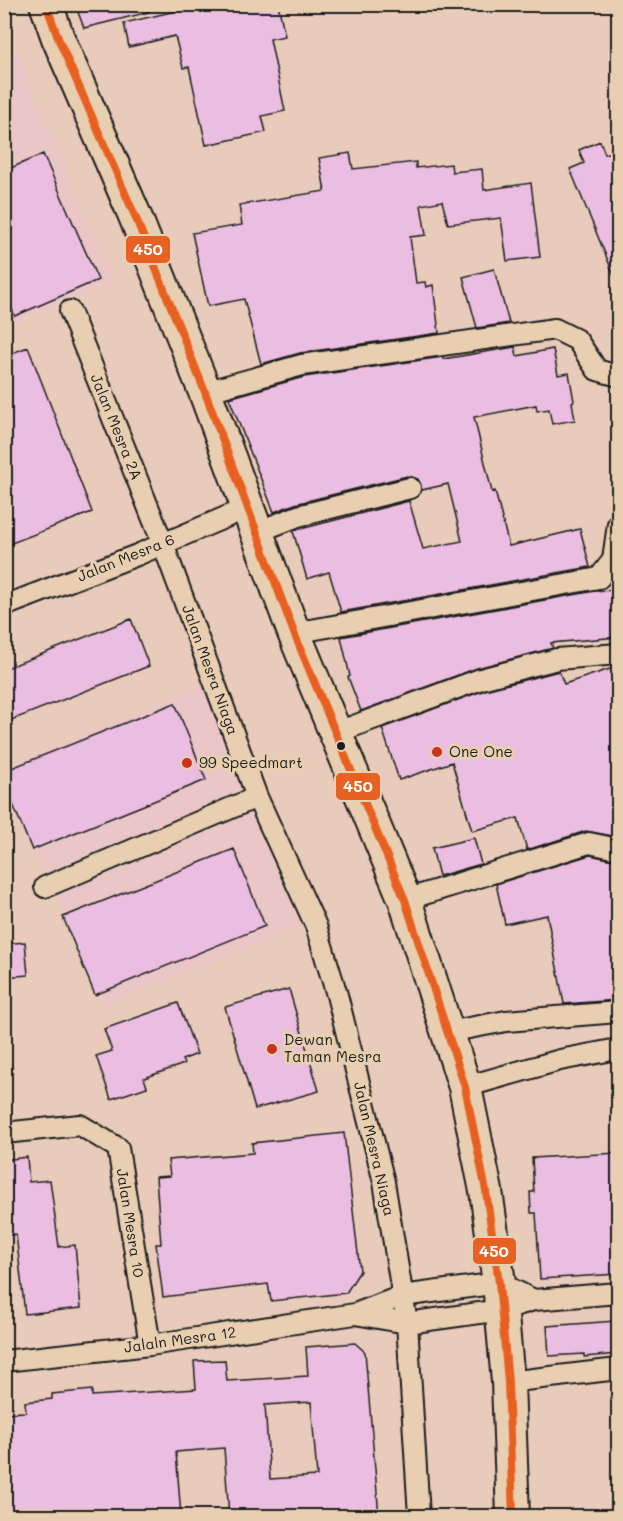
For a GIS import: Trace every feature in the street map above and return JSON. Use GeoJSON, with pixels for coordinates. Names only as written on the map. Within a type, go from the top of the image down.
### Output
{"type":"FeatureCollection","features":[{"type":"Feature","properties":{"kind":"main road"},"geometry":{"type":"LineString","coordinates":[[46,4],[58,38],[135,216],[205,392],[294,633],[405,900],[465,1087],[486,1191],[500,1297],[508,1382],[513,1516]]}},
{"type":"Feature","properties":{"kind":"street","name":"Jalan Mesra 2A"},"geometry":{"type":"LineString","coordinates":[[70,311],[163,544]]}},
{"type":"Feature","properties":{"kind":"street"},"geometry":{"type":"LineString","coordinates":[[205,392],[302,365],[555,330],[577,340],[597,370],[618,376]]}},
{"type":"Feature","properties":{"kind":"street","name":"Jalan Mesra 6"},"geometry":{"type":"LineString","coordinates":[[4,606],[163,544],[252,520],[298,516],[410,488]]}},
{"type":"Feature","properties":{"kind":"street"},"geometry":{"type":"LineString","coordinates":[[294,633],[599,578],[613,560],[618,524]]}},
{"type":"Feature","properties":{"kind":"street","name":"Jalan Mesra Niaga"},"geometry":{"type":"LineString","coordinates":[[163,544],[257,797],[316,926],[337,994],[384,1182],[402,1296],[406,1323],[419,1516]]}},
{"type":"Feature","properties":{"kind":"street"},"geometry":{"type":"LineString","coordinates":[[335,733],[481,679],[557,659],[618,654]]}},
{"type":"Feature","properties":{"kind":"street"},"geometry":{"type":"LineString","coordinates":[[45,887],[257,797]]}},
{"type":"Feature","properties":{"kind":"street"},"geometry":{"type":"LineString","coordinates":[[405,900],[590,843],[618,849]]}},
{"type":"Feature","properties":{"kind":"street"},"geometry":{"type":"LineString","coordinates":[[447,1032],[506,1021],[618,1012]]}},
{"type":"Feature","properties":{"kind":"street"},"geometry":{"type":"LineString","coordinates":[[465,1087],[560,1060],[618,1049]]}},
{"type":"Feature","properties":{"kind":"street","name":"Jalan Mesra 10"},"geometry":{"type":"LineString","coordinates":[[4,1133],[80,1125],[117,1148],[150,1345]]}},
{"type":"Feature","properties":{"kind":"street"},"geometry":{"type":"LineString","coordinates":[[355,1314],[402,1296],[500,1297],[534,1300],[618,1293]]}},
{"type":"Feature","properties":{"kind":"street"},"geometry":{"type":"LineString","coordinates":[[355,1314],[406,1323],[500,1297]]}},
{"type":"Feature","properties":{"kind":"street","name":"Jalaln Mesra 12"},"geometry":{"type":"LineString","coordinates":[[4,1361],[150,1345],[355,1314]]}},
{"type":"Feature","properties":{"kind":"street"},"geometry":{"type":"LineString","coordinates":[[508,1382],[618,1369]]}},
{"type":"Feature","properties":{"kind":"shaded area"},"geometry":{"type":"Polygon","coordinates":[[[18,53],[113,282],[5,327],[4,58],[18,53]]]}},
{"type":"Feature","properties":{"kind":"shaded area"},"geometry":{"type":"Polygon","coordinates":[[[206,683],[305,925],[104,1005],[5,781],[4,768],[206,683]]]}},
{"type":"Feature","properties":{"kind":"building"},"geometry":{"type":"Polygon","coordinates":[[[75,4],[148,4],[149,12],[84,28],[75,4]]]}},
{"type":"Feature","properties":{"kind":"building"},"geometry":{"type":"Polygon","coordinates":[[[206,4],[278,4],[285,36],[270,39],[285,111],[262,116],[266,132],[206,145],[189,67],[183,68],[175,36],[129,47],[124,23],[206,4]]]}},
{"type":"Feature","properties":{"kind":"building"},"geometry":{"type":"Polygon","coordinates":[[[600,141],[605,154],[618,149],[618,285],[570,169],[584,163],[579,150],[600,141]]]}},
{"type":"Feature","properties":{"kind":"building"},"geometry":{"type":"Polygon","coordinates":[[[350,153],[353,169],[416,162],[416,168],[451,164],[452,172],[482,169],[484,190],[531,183],[540,257],[507,261],[501,218],[448,224],[442,201],[421,205],[426,235],[410,237],[416,283],[425,282],[426,287],[433,285],[439,333],[300,353],[261,364],[244,299],[208,306],[192,233],[242,225],[239,205],[325,191],[319,158],[350,153]]]}},
{"type":"Feature","properties":{"kind":"building"},"geometry":{"type":"Polygon","coordinates":[[[43,154],[98,280],[15,316],[4,293],[4,171],[43,154]]]}},
{"type":"Feature","properties":{"kind":"building"},"geometry":{"type":"Polygon","coordinates":[[[494,269],[509,323],[477,328],[463,277],[494,269]]]}},
{"type":"Feature","properties":{"kind":"building"},"geometry":{"type":"Polygon","coordinates":[[[28,347],[92,512],[4,546],[4,356],[28,347]]]}},
{"type":"Feature","properties":{"kind":"building"},"geometry":{"type":"Polygon","coordinates":[[[515,347],[517,356],[553,349],[558,375],[569,373],[575,420],[552,424],[549,409],[537,411],[536,405],[474,417],[492,492],[495,491],[509,546],[580,529],[590,567],[341,612],[329,572],[307,579],[293,531],[409,501],[423,549],[462,541],[448,484],[422,490],[418,479],[407,476],[295,504],[274,512],[229,398],[304,377],[515,347]]]}},
{"type":"Feature","properties":{"kind":"building"},"geometry":{"type":"Polygon","coordinates":[[[618,590],[618,637],[551,643],[553,648],[477,668],[361,711],[348,677],[350,676],[341,637],[595,591],[618,590]]]}},
{"type":"Feature","properties":{"kind":"building"},"geometry":{"type":"Polygon","coordinates":[[[131,619],[149,666],[4,723],[4,669],[131,619]]]}},
{"type":"Feature","properties":{"kind":"building"},"geometry":{"type":"Polygon","coordinates":[[[613,668],[618,684],[618,837],[586,831],[527,850],[518,818],[472,831],[452,762],[399,780],[382,728],[485,690],[559,671],[564,684],[613,668]]]}},
{"type":"Feature","properties":{"kind":"building"},"geometry":{"type":"Polygon","coordinates":[[[175,703],[206,780],[32,850],[4,783],[4,771],[175,703]]]}},
{"type":"Feature","properties":{"kind":"building"},"geometry":{"type":"Polygon","coordinates":[[[474,838],[481,864],[439,876],[432,848],[474,838]]]}},
{"type":"Feature","properties":{"kind":"building"},"geometry":{"type":"Polygon","coordinates":[[[234,849],[265,926],[95,995],[63,917],[234,849]]]}},
{"type":"Feature","properties":{"kind":"building"},"geometry":{"type":"Polygon","coordinates":[[[590,855],[618,861],[618,1000],[564,1004],[547,915],[505,924],[496,884],[590,855]]]}},
{"type":"Feature","properties":{"kind":"building"},"geometry":{"type":"Polygon","coordinates":[[[25,942],[28,975],[4,977],[4,944],[25,942]]]}},
{"type":"Feature","properties":{"kind":"building","name":"Dewan Taman Mesra"},"geometry":{"type":"Polygon","coordinates":[[[289,989],[319,1091],[255,1109],[225,1007],[289,989]]]}},
{"type":"Feature","properties":{"kind":"building"},"geometry":{"type":"Polygon","coordinates":[[[178,1003],[197,1054],[182,1060],[184,1064],[144,1078],[147,1087],[111,1099],[96,1056],[112,1051],[104,1029],[178,1003]]]}},
{"type":"Feature","properties":{"kind":"building"},"geometry":{"type":"Polygon","coordinates":[[[344,1133],[360,1271],[346,1293],[271,1301],[268,1284],[163,1297],[156,1244],[161,1244],[156,1177],[170,1176],[168,1160],[253,1153],[252,1143],[344,1133]]]}},
{"type":"Feature","properties":{"kind":"building"},"geometry":{"type":"Polygon","coordinates":[[[618,1153],[618,1274],[540,1279],[536,1213],[531,1213],[530,1192],[534,1192],[532,1158],[618,1153]]]}},
{"type":"Feature","properties":{"kind":"building"},"geometry":{"type":"Polygon","coordinates":[[[27,1157],[29,1182],[50,1180],[59,1247],[75,1245],[81,1308],[25,1314],[16,1234],[4,1236],[4,1160],[27,1157]]]}},
{"type":"Feature","properties":{"kind":"building"},"geometry":{"type":"Polygon","coordinates":[[[616,1321],[618,1354],[584,1357],[584,1354],[549,1356],[547,1326],[616,1321]]]}},
{"type":"Feature","properties":{"kind":"building"},"geometry":{"type":"Polygon","coordinates":[[[355,1343],[365,1352],[379,1516],[229,1516],[224,1448],[176,1452],[181,1516],[4,1516],[4,1413],[26,1412],[25,1402],[52,1399],[52,1394],[92,1390],[92,1396],[196,1389],[194,1361],[225,1360],[227,1381],[308,1376],[306,1347],[355,1343]],[[311,1402],[265,1405],[270,1479],[317,1476],[311,1402]]]}},
{"type":"Feature","properties":{"kind":"transit line","name":"450"},"geometry":{"type":"LineString","coordinates":[[46,4],[58,38],[135,216],[205,392],[294,633],[405,900],[465,1087],[486,1191],[499,1283],[508,1382],[513,1516]]}},
{"type":"Feature","properties":{"kind":"place","name":"One One"},"geometry":{"type":"Point","coordinates":[437,752]}},
{"type":"Feature","properties":{"kind":"place","name":"99 Speedmart"},"geometry":{"type":"Point","coordinates":[187,763]}},
{"type":"Feature","properties":{"kind":"place","name":"Dewan Taman Mesra"},"geometry":{"type":"Point","coordinates":[272,1049]}}]}
